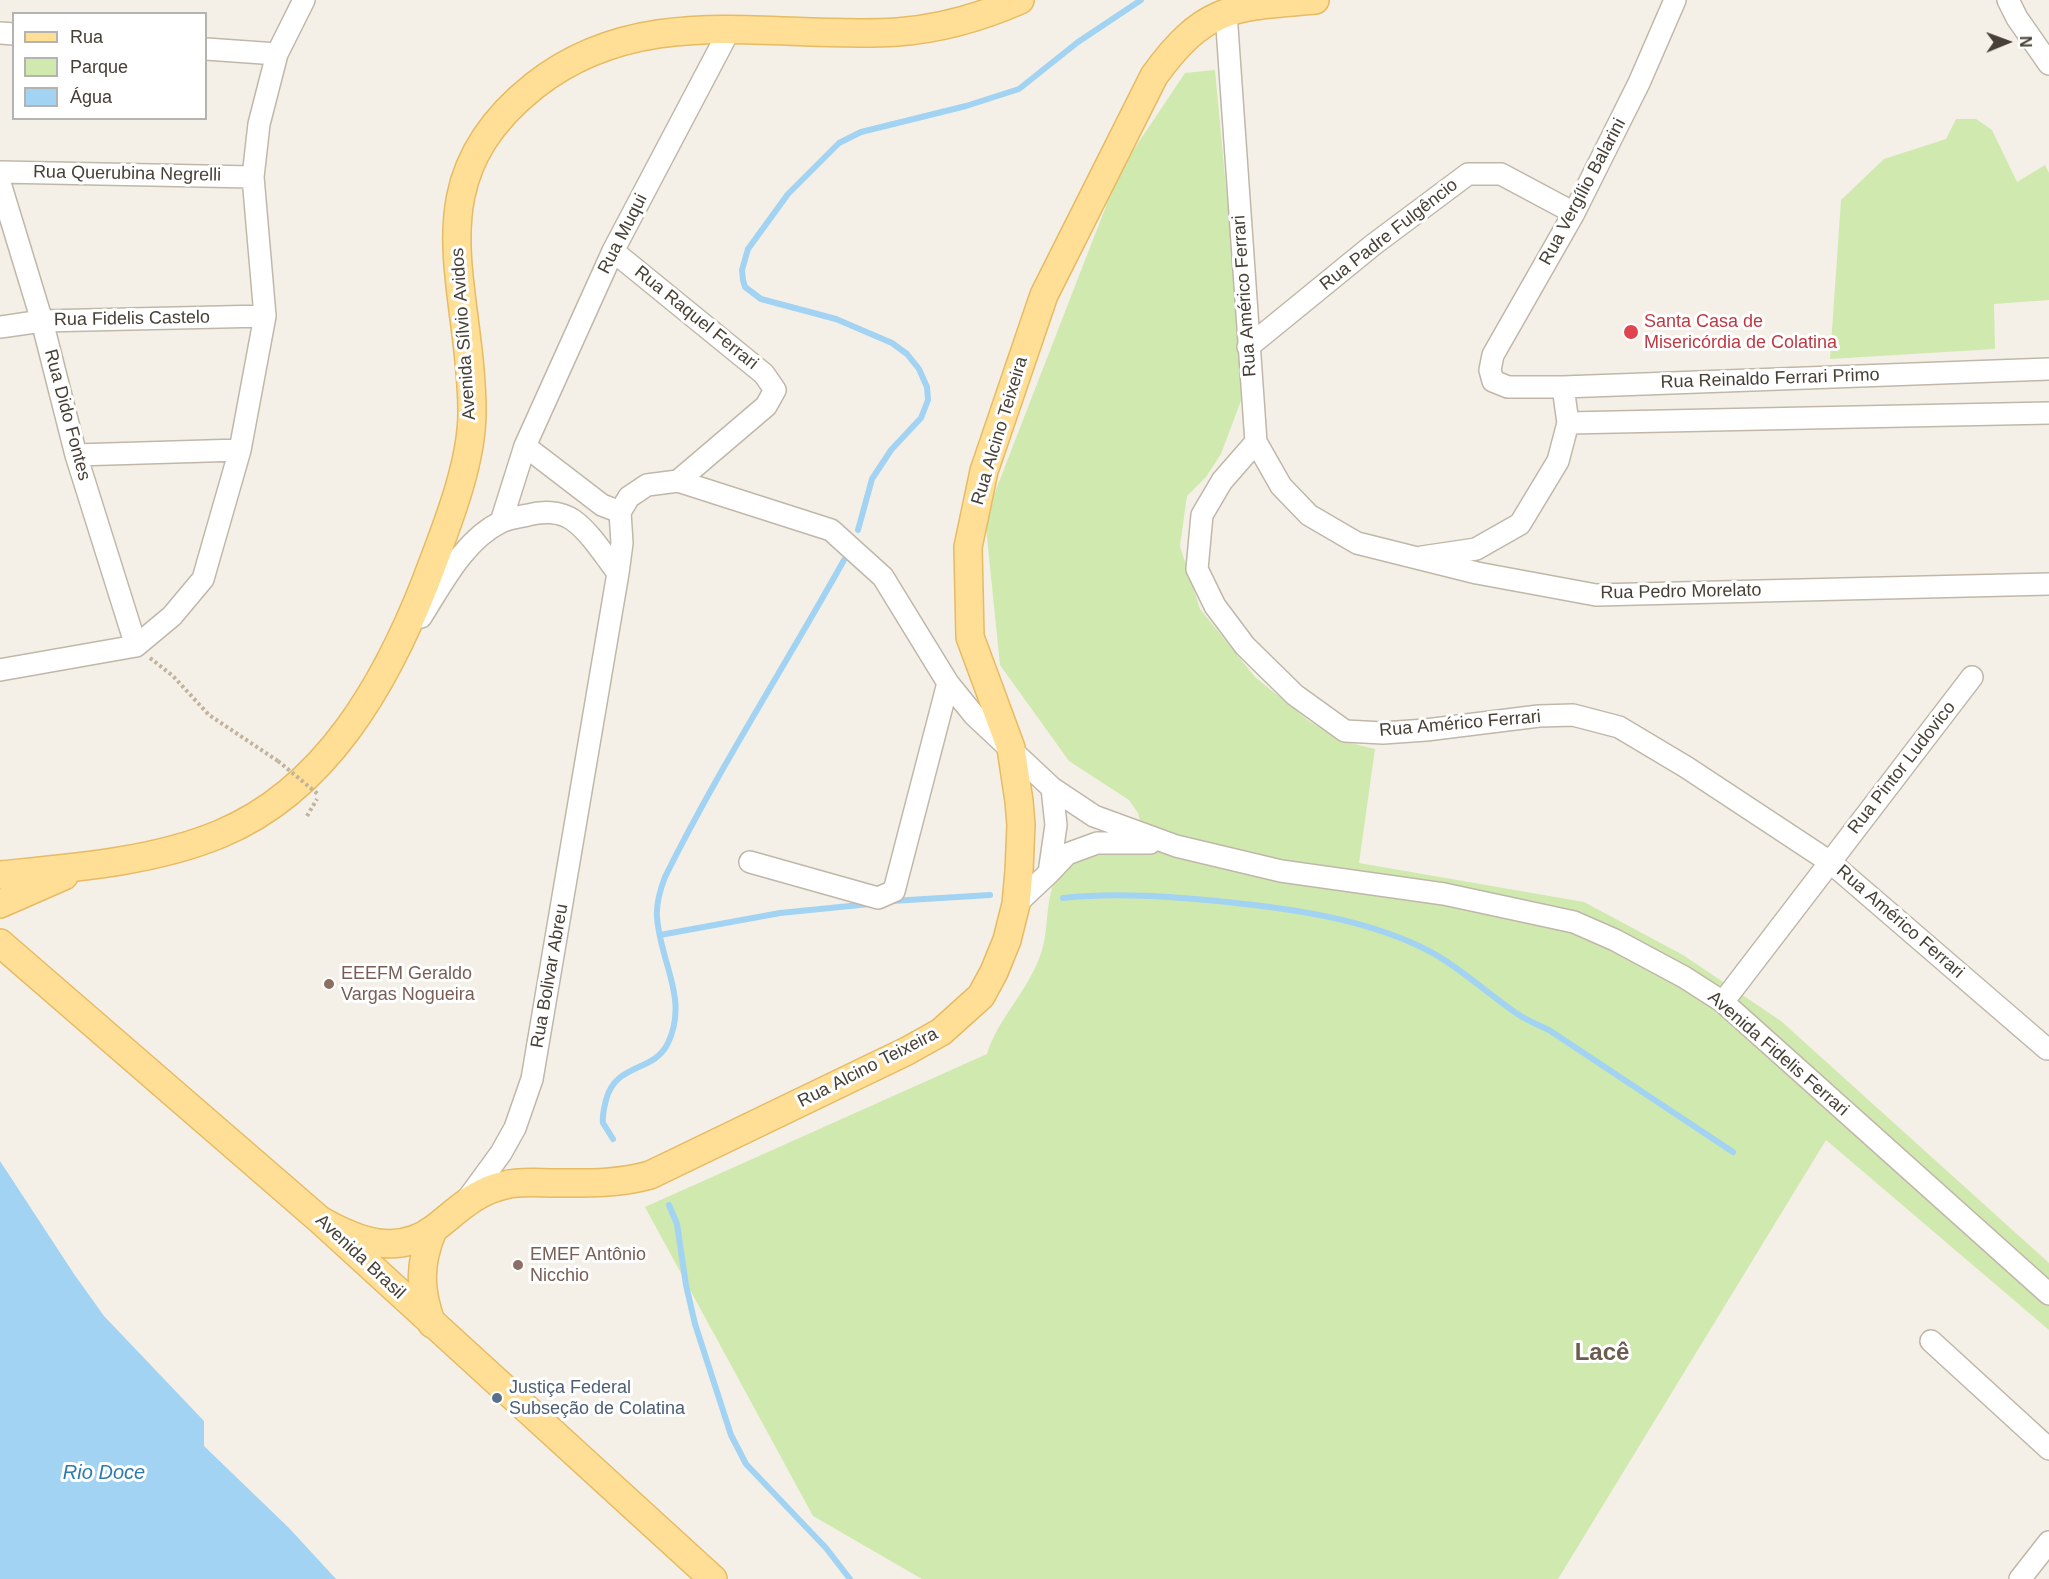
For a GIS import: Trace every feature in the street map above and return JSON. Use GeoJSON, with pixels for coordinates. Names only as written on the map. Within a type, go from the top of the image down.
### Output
{"type":"FeatureCollection","features":[{"type":"Feature","properties":{"kind":"main road","name":"Avenida Sílvio Avidos"},"geometry":{"type":"LineString","coordinates":[[0,875],[82,867],[176,848],[217,835],[276,804],[321,763],[351,724],[383,675],[411,618],[433,563],[465,465],[470,441],[471,386],[456,235],[463,181],[474,156],[497,122],[527,92],[550,74],[583,56],[639,36],[666,30],[731,27],[868,33],[904,31],[953,24],[990,13],[1020,0]]}},
{"type":"Feature","properties":{"kind":"main road","name":"Rua Alcino Teixeira"},"geometry":{"type":"LineString","coordinates":[[466,1202],[488,1190],[507,1184],[604,1184],[626,1182],[650,1175],[907,1051],[941,1032],[981,996],[1007,940],[1016,903],[1021,825],[1011,748],[970,637],[968,547],[984,471],[1044,296],[1154,76],[1172,51],[1206,21],[1258,5],[1316,0]]}},
{"type":"Feature","properties":{"kind":"main road"},"geometry":{"type":"LineString","coordinates":[[0,904],[82,867]]}},
{"type":"Feature","properties":{"kind":"main road","name":"Avenida Brasil"},"geometry":{"type":"LineString","coordinates":[[0,935],[9,949],[320,1220],[713,1579]]}},
{"type":"Feature","properties":{"kind":"main road","name":"Rua Bolivar Abreu"},"geometry":{"type":"LineString","coordinates":[[320,1220],[352,1238],[387,1245],[433,1230],[466,1202]]}},
{"type":"Feature","properties":{"kind":"main road"},"geometry":{"type":"LineString","coordinates":[[433,1230],[421,1267],[422,1287],[433,1325]]}},
{"type":"Feature","properties":{"kind":"street"},"geometry":{"type":"LineString","coordinates":[[0,669],[136,646],[172,616],[203,579],[240,450],[265,316],[253,177],[259,124],[277,54],[304,0]]}},
{"type":"Feature","properties":{"kind":"street","name":"Rua Vergílio Balarini"},"geometry":{"type":"LineString","coordinates":[[1493,381],[1490,370],[1493,356],[1574,213],[1639,83],[1675,0]]}},
{"type":"Feature","properties":{"kind":"street"},"geometry":{"type":"LineString","coordinates":[[2008,0],[2017,18],[2049,64]]}},
{"type":"Feature","properties":{"kind":"street","name":"Rua Américo Ferrari"},"geometry":{"type":"LineString","coordinates":[[1226,13],[1256,442],[1222,482],[1202,515],[1197,569],[1215,606],[1245,646],[1295,695],[1345,731],[1383,733],[1426,730],[1539,716],[1573,715],[1619,727],[1686,767],[1830,862],[2047,1049]]}},
{"type":"Feature","properties":{"kind":"street","name":"Rua Muqui"},"geometry":{"type":"LineString","coordinates":[[501,522],[525,446],[613,251],[731,27]]}},
{"type":"Feature","properties":{"kind":"street"},"geometry":{"type":"LineString","coordinates":[[207,49],[277,54]]}},
{"type":"Feature","properties":{"kind":"street","name":"Rua Querubina Negrelli"},"geometry":{"type":"LineString","coordinates":[[0,172],[253,177]]}},
{"type":"Feature","properties":{"kind":"street","name":"Rua Padre Fulgêncio"},"geometry":{"type":"LineString","coordinates":[[1248,347],[1373,245],[1468,174],[1501,174],[1574,213]]}},
{"type":"Feature","properties":{"kind":"street","name":"Rua Dido Fontes"},"geometry":{"type":"LineString","coordinates":[[0,183],[42,321],[76,455],[136,646]]}},
{"type":"Feature","properties":{"kind":"street","name":"Rua Raquel Ferrari"},"geometry":{"type":"LineString","coordinates":[[613,251],[765,374],[775,390],[766,406],[678,481]]}},
{"type":"Feature","properties":{"kind":"street","name":"Rua Fidelis Castelo"},"geometry":{"type":"LineString","coordinates":[[0,327],[42,321],[265,316]]}},
{"type":"Feature","properties":{"kind":"street","name":"Rua Reinaldo Ferrari Primo"},"geometry":{"type":"LineString","coordinates":[[1493,381],[1508,387],[1563,387],[2049,369]]}},
{"type":"Feature","properties":{"kind":"street"},"geometry":{"type":"LineString","coordinates":[[1410,558],[1476,549],[1520,524],[1558,461],[1568,423],[1563,387]]}},
{"type":"Feature","properties":{"kind":"street"},"geometry":{"type":"LineString","coordinates":[[1568,423],[2049,413]]}},
{"type":"Feature","properties":{"kind":"street","name":"Rua Pedro Morelato"},"geometry":{"type":"LineString","coordinates":[[1256,442],[1281,486],[1309,515],[1357,543],[1410,558],[1596,595],[2049,584]]}},
{"type":"Feature","properties":{"kind":"street"},"geometry":{"type":"LineString","coordinates":[[525,446],[611,509]]}},
{"type":"Feature","properties":{"kind":"street"},"geometry":{"type":"LineString","coordinates":[[76,455],[240,450]]}},
{"type":"Feature","properties":{"kind":"street"},"geometry":{"type":"LineString","coordinates":[[572,519],[611,509],[647,485],[678,481]]}},
{"type":"Feature","properties":{"kind":"street","name":"Avenida Fidelis Ferrari"},"geometry":{"type":"LineString","coordinates":[[678,481],[831,530],[883,577],[948,682],[974,715],[1052,788],[1094,816],[1176,846],[1281,871],[1444,894],[1574,922],[1615,940],[1684,977],[1723,1002],[2049,1294]]}},
{"type":"Feature","properties":{"kind":"street","name":"Rua Bolivar Abreu"},"geometry":{"type":"LineString","coordinates":[[466,1202],[501,1153],[515,1128],[532,1079],[618,573],[622,543],[611,509]]}},
{"type":"Feature","properties":{"kind":"street"},"geometry":{"type":"LineString","coordinates":[[383,675],[453,566],[476,541],[501,522],[535,513],[553,512],[572,519],[594,541],[618,573]]}},
{"type":"Feature","properties":{"kind":"street","name":"Rua Pintor Ludovico"},"geometry":{"type":"LineString","coordinates":[[1723,1002],[1972,677]]}},
{"type":"Feature","properties":{"kind":"street"},"geometry":{"type":"LineString","coordinates":[[750,862],[878,898],[894,891],[948,682]]}},
{"type":"Feature","properties":{"kind":"street"},"geometry":{"type":"LineString","coordinates":[[1049,873],[1056,825],[1052,788]]}},
{"type":"Feature","properties":{"kind":"street","name":"Avenida Fidelis Ferrari"},"geometry":{"type":"LineString","coordinates":[[1016,903],[1067,854],[1098,843],[1134,842],[1176,846]]}},
{"type":"Feature","properties":{"kind":"street"},"geometry":{"type":"LineString","coordinates":[[1931,1341],[2049,1449]]}},
{"type":"Feature","properties":{"kind":"street"},"geometry":{"type":"LineString","coordinates":[[2020,1579],[2049,1542]]}},
{"type":"Feature","properties":{"kind":"path"},"geometry":{"type":"LineString","coordinates":[[136,646],[172,676],[209,715],[278,760],[319,795],[307,816]]}},
{"type":"Feature","properties":{"kind":"green space"},"geometry":{"type":"Polygon","coordinates":[[[1215,70],[1245,390],[1221,454],[1206,477],[1187,496],[1180,546],[1200,609],[1255,677],[1309,721],[1342,741],[1375,749],[1359,863],[1584,902],[1683,955],[1781,1021],[2049,1263],[2049,1330],[1826,1140],[1558,1579],[922,1579],[813,1516],[645,1207],[987,1054],[999,1028],[1037,964],[1044,942],[1051,890],[1059,875],[1077,862],[1133,836],[1142,829],[1138,813],[1129,800],[1069,761],[1000,665],[985,518],[1120,170],[1185,73],[1215,70]]]}},
{"type":"Feature","properties":{"kind":"green space"},"geometry":{"type":"Polygon","coordinates":[[[1956,119],[1976,119],[1992,130],[2017,182],[2045,165],[2049,173],[2049,300],[1994,304],[1995,349],[1830,359],[1841,200],[1884,159],[1946,139],[1956,119]]]}},
{"type":"Feature","properties":{"kind":"water","name":"Rio Doce"},"geometry":{"type":"Polygon","coordinates":[[[0,1161],[104,1316],[204,1421],[204,1446],[289,1528],[336,1579],[0,1579],[0,1161]]]}},
{"type":"Feature","properties":{"kind":"waterway"},"geometry":{"type":"LineString","coordinates":[[858,530],[872,479],[891,450],[921,418],[928,400],[927,387],[919,369],[907,354],[892,343],[836,319],[761,299],[745,287],[742,270],[748,249],[788,194],[839,143],[861,132],[966,106],[1019,89],[1078,42],[1141,0]]}},
{"type":"Feature","properties":{"kind":"waterway"},"geometry":{"type":"LineString","coordinates":[[613,1139],[603,1123],[603,1111],[611,1088],[626,1073],[662,1053],[674,1027],[675,996],[659,934],[657,917],[657,907],[665,877],[730,757],[844,560]]}},
{"type":"Feature","properties":{"kind":"waterway"},"geometry":{"type":"LineString","coordinates":[[892,901],[990,895]]}},
{"type":"Feature","properties":{"kind":"waterway"},"geometry":{"type":"LineString","coordinates":[[1063,898],[1104,895],[1145,896],[1251,905],[1325,916],[1396,936],[1444,960],[1516,1013],[1549,1030],[1733,1152]]}},
{"type":"Feature","properties":{"kind":"waterway"},"geometry":{"type":"LineString","coordinates":[[660,935],[780,913],[870,904]]}},
{"type":"Feature","properties":{"kind":"waterway"},"geometry":{"type":"LineString","coordinates":[[669,1205],[677,1224],[686,1285],[695,1324],[731,1435],[746,1464],[826,1548],[850,1579]]}},
{"type":"Feature","properties":{"kind":"place","name":"Santa Casa de Misericórdia de Colatina"},"geometry":{"type":"Point","coordinates":[1631,332]}},
{"type":"Feature","properties":{"kind":"place","name":"EEEFM Geraldo Vargas Nogueira"},"geometry":{"type":"Point","coordinates":[329,984]}},
{"type":"Feature","properties":{"kind":"place","name":"EMEF Antônio Nicchio"},"geometry":{"type":"Point","coordinates":[518,1265]}},
{"type":"Feature","properties":{"kind":"place","name":"Justiça Federal Subseção de Colatina"},"geometry":{"type":"Point","coordinates":[497,1398]}},
{"type":"Feature","properties":{"kind":"district","name":"Lacê"},"geometry":{"type":"Point","coordinates":[1602,1353]}}]}
